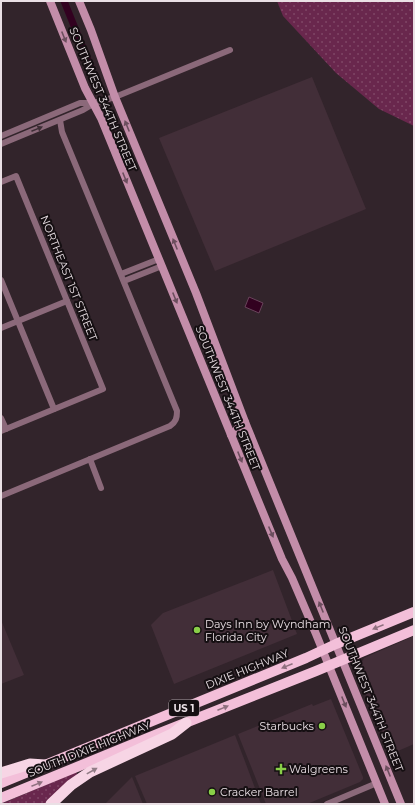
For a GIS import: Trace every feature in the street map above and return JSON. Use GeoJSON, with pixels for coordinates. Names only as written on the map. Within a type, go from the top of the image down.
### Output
{"type":"FeatureCollection","features":[{"type":"Feature","properties":{"kind":"highway","name":"DIXIE HIGHWAY"},"geometry":{"type":"LineString","coordinates":[[45,765],[414,612]]}},
{"type":"Feature","properties":{"kind":"highway","name":"US 1"},"geometry":{"type":"LineString","coordinates":[[186,723],[329,666],[414,630]]}},
{"type":"Feature","properties":{"kind":"highway"},"geometry":{"type":"LineString","coordinates":[[51,804],[65,790],[83,776],[105,764],[172,734],[186,723]]}},
{"type":"Feature","properties":{"kind":"highway","name":"SOUTH DIXIE HIGHWAY"},"geometry":{"type":"LineString","coordinates":[[1,798],[186,723]]}},
{"type":"Feature","properties":{"kind":"highway"},"geometry":{"type":"LineString","coordinates":[[1,773],[30,764],[45,765]]}},
{"type":"Feature","properties":{"kind":"highway","name":"SOUTH DIXIE HIGHWAY"},"geometry":{"type":"LineString","coordinates":[[1,783],[45,765]]}},
{"type":"Feature","properties":{"kind":"main road","name":"SOUTHWEST 344TH STREET"},"geometry":{"type":"LineString","coordinates":[[50,1],[85,88],[101,118],[282,559],[292,578],[323,650],[386,804]]}},
{"type":"Feature","properties":{"kind":"main road","name":"SOUTHWEST 344TH STREET"},"geometry":{"type":"LineString","coordinates":[[79,1],[116,97],[196,293],[245,422],[401,804]]}},
{"type":"Feature","properties":{"kind":"main road"},"geometry":{"type":"LineString","coordinates":[[227,425],[245,422]]}},
{"type":"Feature","properties":{"kind":"main road"},"geometry":{"type":"LineString","coordinates":[[231,435],[245,422]]}},
{"type":"Feature","properties":{"kind":"street"},"geometry":{"type":"LineString","coordinates":[[1,136],[80,103],[94,103],[116,97],[230,50]]}},
{"type":"Feature","properties":{"kind":"street"},"geometry":{"type":"LineString","coordinates":[[1,144],[83,110],[94,103]]}},
{"type":"Feature","properties":{"kind":"street"},"geometry":{"type":"LineString","coordinates":[[1,496],[170,426],[174,424],[177,415],[177,411],[62,132],[60,120]]}},
{"type":"Feature","properties":{"kind":"street","name":"NORTHEAST 1ST STREET"},"geometry":{"type":"LineString","coordinates":[[1,182],[16,176],[103,388],[54,409]]}},
{"type":"Feature","properties":{"kind":"street"},"geometry":{"type":"LineString","coordinates":[[121,274],[160,262]]}},
{"type":"Feature","properties":{"kind":"street"},"geometry":{"type":"LineString","coordinates":[[124,282],[160,262]]}},
{"type":"Feature","properties":{"kind":"street"},"geometry":{"type":"LineString","coordinates":[[1,280],[54,409],[3,430],[1,418]]}},
{"type":"Feature","properties":{"kind":"street"},"geometry":{"type":"LineString","coordinates":[[1,328],[67,301]]}},
{"type":"Feature","properties":{"kind":"street"},"geometry":{"type":"LineString","coordinates":[[90,459],[101,488]]}},
{"type":"Feature","properties":{"kind":"street"},"geometry":{"type":"LineString","coordinates":[[327,804],[377,783]]}},
{"type":"Feature","properties":{"kind":"shaded area"},"geometry":{"type":"Polygon","coordinates":[[[277,1],[414,1],[414,126],[379,109],[336,73],[283,16],[277,1]]]}},
{"type":"Feature","properties":{"kind":"shaded area"},"geometry":{"type":"Polygon","coordinates":[[[312,77],[366,209],[215,271],[159,138],[312,77]]]}},
{"type":"Feature","properties":{"kind":"shaded area"},"geometry":{"type":"Polygon","coordinates":[[[249,297],[263,303],[259,313],[245,307],[249,297]]]}},
{"type":"Feature","properties":{"kind":"shaded area"},"geometry":{"type":"Polygon","coordinates":[[[273,570],[297,634],[174,684],[151,625],[163,613],[273,570]]]}},
{"type":"Feature","properties":{"kind":"shaded area"},"geometry":{"type":"Polygon","coordinates":[[[1,620],[24,675],[1,684],[1,620]]]}},
{"type":"Feature","properties":{"kind":"shaded area"},"geometry":{"type":"Polygon","coordinates":[[[414,636],[414,744],[391,754],[357,673],[364,658],[414,636]]]}},
{"type":"Feature","properties":{"kind":"shaded area"},"geometry":{"type":"Polygon","coordinates":[[[331,699],[363,779],[360,782],[307,804],[266,804],[238,734],[312,704],[313,706],[331,699]]]}},
{"type":"Feature","properties":{"kind":"shaded area"},"geometry":{"type":"Polygon","coordinates":[[[235,735],[261,804],[147,804],[135,776],[235,735]]]}},
{"type":"Feature","properties":{"kind":"shaded area"},"geometry":{"type":"Polygon","coordinates":[[[76,772],[78,776],[48,804],[1,804],[76,772]]]}},
{"type":"Feature","properties":{"kind":"shaded area"},"geometry":{"type":"Polygon","coordinates":[[[132,777],[143,804],[105,804],[132,777]]]}},
{"type":"Feature","properties":{"kind":"waterway"},"geometry":{"type":"LineString","coordinates":[[64,1],[91,68]]}},
{"type":"Feature","properties":{"kind":"place","name":"Days Inn by Wyndham Florida City"},"geometry":{"type":"Point","coordinates":[197,630]}},
{"type":"Feature","properties":{"kind":"place","name":"Starbucks"},"geometry":{"type":"Point","coordinates":[322,726]}},
{"type":"Feature","properties":{"kind":"place","name":"Walgreens"},"geometry":{"type":"Point","coordinates":[281,769]}},
{"type":"Feature","properties":{"kind":"place","name":"Cracker Barrel"},"geometry":{"type":"Point","coordinates":[212,792]}}]}
